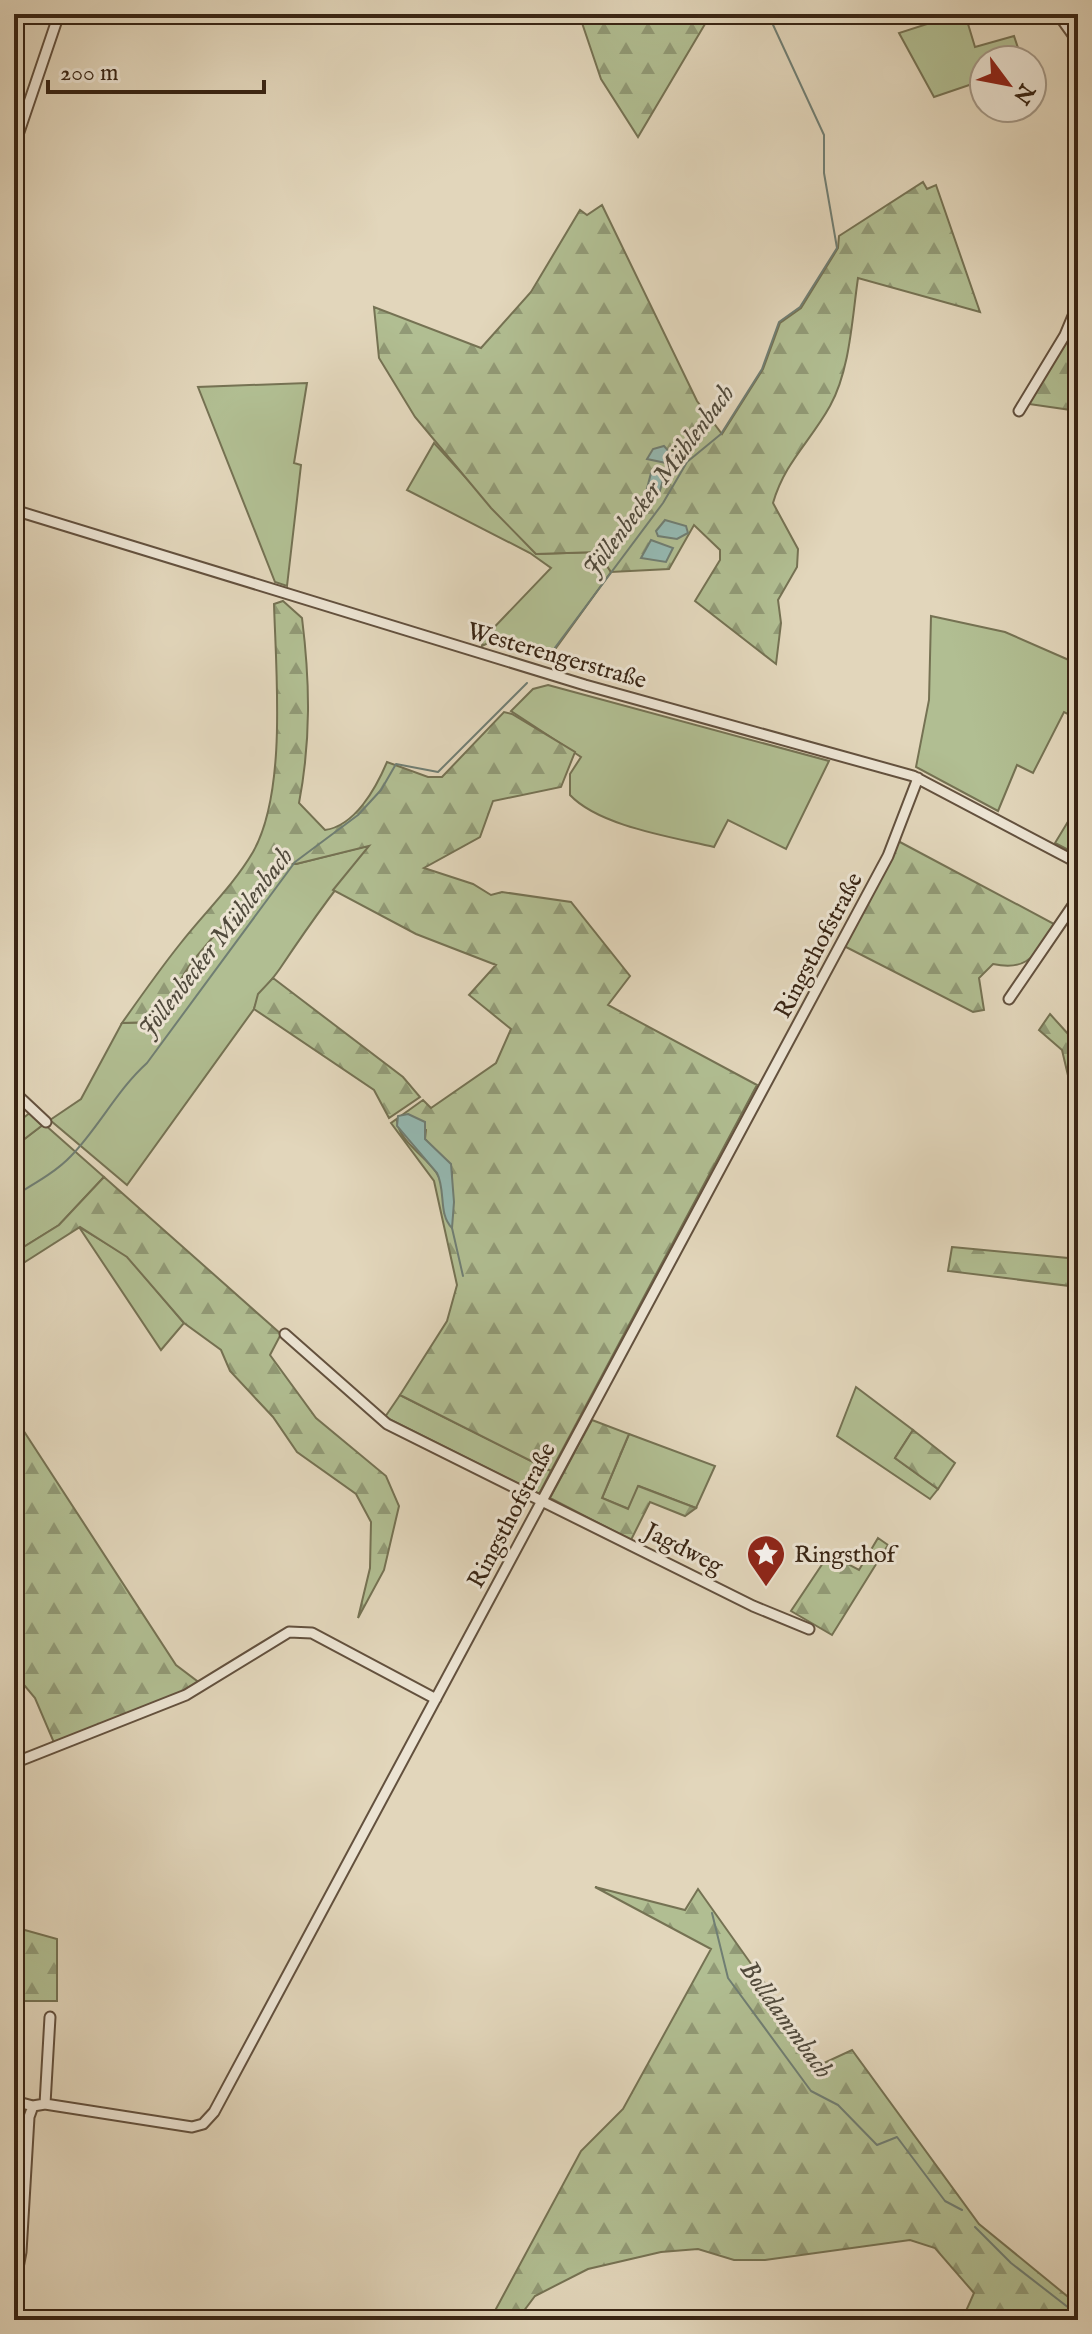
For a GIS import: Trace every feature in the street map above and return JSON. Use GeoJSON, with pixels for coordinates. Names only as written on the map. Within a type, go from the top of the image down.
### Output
{"type":"FeatureCollection","features":[{"type":"Feature","properties":{"kind":"street"},"geometry":{"type":"LineString","coordinates":[[19,132],[59,14]]}},
{"type":"Feature","properties":{"kind":"street"},"geometry":{"type":"LineString","coordinates":[[1058,14],[1078,42]]}},
{"type":"Feature","properties":{"kind":"street"},"geometry":{"type":"LineString","coordinates":[[1019,411],[1065,335],[1078,304]]}},
{"type":"Feature","properties":{"kind":"street","name":"Westerengerstraße"},"geometry":{"type":"LineString","coordinates":[[14,510],[573,681],[918,778],[1078,863]]}},
{"type":"Feature","properties":{"kind":"street","name":"Ringsthofstraße"},"geometry":{"type":"LineString","coordinates":[[33,2106],[45,2104],[192,2127],[208,2120],[888,856],[918,778]]}},
{"type":"Feature","properties":{"kind":"street"},"geometry":{"type":"LineString","coordinates":[[1009,999],[1078,898]]}},
{"type":"Feature","properties":{"kind":"street"},"geometry":{"type":"LineString","coordinates":[[14,1092],[46,1122]]}},
{"type":"Feature","properties":{"kind":"street","name":"Jagdweg"},"geometry":{"type":"LineString","coordinates":[[285,1334],[387,1424],[750,1605],[809,1629]]}},
{"type":"Feature","properties":{"kind":"street"},"geometry":{"type":"LineString","coordinates":[[14,1763],[186,1695],[289,1632],[312,1633],[436,1699]]}},
{"type":"Feature","properties":{"kind":"street"},"geometry":{"type":"LineString","coordinates":[[45,2104],[50,2017]]}},
{"type":"Feature","properties":{"kind":"street"},"geometry":{"type":"LineString","coordinates":[[14,2101],[33,2106],[29,2117],[19,2278],[14,2289]]}},
{"type":"Feature","properties":{"kind":"green space"},"geometry":{"type":"Polygon","coordinates":[[[579,14],[697,14],[708,19],[638,137],[601,79],[579,14]]]}},
{"type":"Feature","properties":{"kind":"green space"},"geometry":{"type":"Polygon","coordinates":[[[965,14],[974,44],[968,44],[968,85],[934,97],[899,33],[965,14]]]}},
{"type":"Feature","properties":{"kind":"green space"},"geometry":{"type":"Polygon","coordinates":[[[1014,36],[1017,44],[986,44],[1014,36]]]}},
{"type":"Feature","properties":{"kind":"green space"},"geometry":{"type":"Polygon","coordinates":[[[923,182],[927,189],[936,185],[980,312],[858,278],[849,344],[837,392],[784,476],[773,503],[798,549],[797,567],[778,600],[781,623],[776,664],[695,601],[720,560],[720,550],[694,525],[669,569],[611,572],[598,552],[536,554],[491,508],[415,417],[379,358],[374,307],[481,348],[531,292],[580,210],[587,215],[602,205],[697,401],[722,434],[763,369],[780,323],[801,308],[838,248],[839,236],[923,182]]]}},
{"type":"Feature","properties":{"kind":"green space"},"geometry":{"type":"Polygon","coordinates":[[[1078,313],[1078,411],[1029,404],[1078,313]]]}},
{"type":"Feature","properties":{"kind":"green space"},"geometry":{"type":"Polygon","coordinates":[[[307,383],[294,463],[301,465],[287,586],[275,582],[198,387],[307,383]]]}},
{"type":"Feature","properties":{"kind":"green space"},"geometry":{"type":"Polygon","coordinates":[[[434,443],[536,554],[598,552],[611,572],[548,659],[490,642],[482,646],[483,639],[551,568],[530,553],[407,490],[434,443]]]}},
{"type":"Feature","properties":{"kind":"green space"},"geometry":{"type":"Polygon","coordinates":[[[283,601],[302,618],[308,711],[306,757],[299,803],[325,830],[336,827],[355,814],[377,783],[387,762],[428,777],[442,777],[504,712],[512,714],[575,752],[561,787],[493,801],[480,837],[424,868],[473,884],[491,895],[502,892],[571,902],[630,976],[608,1005],[757,1085],[551,1471],[400,1395],[447,1321],[457,1285],[434,1181],[391,1123],[423,1100],[431,1108],[496,1063],[511,1029],[469,995],[496,965],[416,934],[333,890],[369,846],[296,864],[277,861],[191,963],[154,1022],[122,1023],[173,953],[237,876],[253,852],[264,827],[271,798],[277,731],[274,604],[283,601]],[[397,1121],[403,1135],[440,1179],[446,1213],[452,1226],[452,1172],[425,1139],[426,1130],[397,1121]]]}},
{"type":"Feature","properties":{"kind":"green space"},"geometry":{"type":"Polygon","coordinates":[[[931,616],[1005,632],[1078,664],[1078,719],[1064,712],[1033,773],[1017,765],[998,811],[916,767],[929,700],[931,616]]]}},
{"type":"Feature","properties":{"kind":"green space"},"geometry":{"type":"Polygon","coordinates":[[[548,685],[829,761],[786,849],[728,820],[714,847],[637,829],[599,815],[570,795],[570,774],[581,757],[511,711],[533,689],[548,685]]]}},
{"type":"Feature","properties":{"kind":"green space"},"geometry":{"type":"Polygon","coordinates":[[[1078,805],[1078,855],[1055,843],[1078,805]]]}},
{"type":"Feature","properties":{"kind":"green space"},"geometry":{"type":"Polygon","coordinates":[[[898,841],[1056,925],[1031,958],[1016,965],[993,964],[979,978],[984,1010],[973,1012],[844,946],[898,841]]]}},
{"type":"Feature","properties":{"kind":"green space"},"geometry":{"type":"Polygon","coordinates":[[[371,845],[313,920],[262,992],[254,1009],[127,1185],[50,1120],[81,1099],[122,1023],[154,1022],[191,963],[277,860],[296,864],[371,845]]]}},
{"type":"Feature","properties":{"kind":"green space"},"geometry":{"type":"Polygon","coordinates":[[[273,978],[403,1077],[420,1097],[389,1118],[374,1090],[254,1009],[258,994],[273,978]]]}},
{"type":"Feature","properties":{"kind":"green space"},"geometry":{"type":"Polygon","coordinates":[[[1050,1014],[1078,1045],[1078,1118],[1062,1050],[1039,1030],[1050,1014]]]}},
{"type":"Feature","properties":{"kind":"green space"},"geometry":{"type":"Polygon","coordinates":[[[31,1112],[44,1124],[14,1147],[14,1125],[31,1112]]]}},
{"type":"Feature","properties":{"kind":"green space"},"geometry":{"type":"Polygon","coordinates":[[[44,1124],[104,1177],[59,1225],[14,1253],[14,1147],[44,1124]]]}},
{"type":"Feature","properties":{"kind":"green space"},"geometry":{"type":"Polygon","coordinates":[[[104,1177],[281,1334],[270,1355],[316,1418],[386,1476],[399,1506],[384,1570],[358,1618],[370,1568],[371,1522],[356,1494],[297,1452],[273,1417],[230,1371],[221,1350],[184,1323],[127,1257],[80,1227],[14,1269],[14,1253],[59,1225],[104,1177]]]}},
{"type":"Feature","properties":{"kind":"green space"},"geometry":{"type":"Polygon","coordinates":[[[79,1227],[127,1256],[184,1323],[161,1350],[79,1227]]]}},
{"type":"Feature","properties":{"kind":"green space"},"geometry":{"type":"Polygon","coordinates":[[[952,1247],[1078,1259],[1078,1287],[948,1271],[952,1247]]]}},
{"type":"Feature","properties":{"kind":"green space"},"geometry":{"type":"Polygon","coordinates":[[[856,1387],[913,1430],[895,1458],[938,1489],[930,1499],[837,1436],[856,1387]]]}},
{"type":"Feature","properties":{"kind":"green space"},"geometry":{"type":"Polygon","coordinates":[[[400,1395],[551,1471],[539,1494],[385,1417],[400,1395]]]}},
{"type":"Feature","properties":{"kind":"green space"},"geometry":{"type":"Polygon","coordinates":[[[14,1416],[176,1665],[201,1684],[185,1694],[55,1745],[35,1698],[14,1673],[14,1416]]]}},
{"type":"Feature","properties":{"kind":"green space"},"geometry":{"type":"Polygon","coordinates":[[[592,1420],[629,1434],[602,1498],[628,1509],[638,1486],[696,1508],[685,1516],[650,1502],[631,1540],[550,1498],[592,1420]]]}},
{"type":"Feature","properties":{"kind":"green space"},"geometry":{"type":"Polygon","coordinates":[[[913,1430],[955,1463],[938,1489],[895,1458],[913,1430]]]}},
{"type":"Feature","properties":{"kind":"green space"},"geometry":{"type":"Polygon","coordinates":[[[629,1434],[715,1466],[696,1508],[639,1486],[629,1509],[602,1498],[629,1434]]]}},
{"type":"Feature","properties":{"kind":"green space"},"geometry":{"type":"Polygon","coordinates":[[[878,1538],[888,1545],[832,1635],[791,1611],[829,1554],[859,1570],[878,1538]]]}},
{"type":"Feature","properties":{"kind":"green space"},"geometry":{"type":"Polygon","coordinates":[[[595,1887],[685,1910],[698,1889],[822,2064],[852,2050],[979,2224],[1078,2305],[1078,2320],[962,2320],[974,2293],[935,2248],[910,2240],[765,2260],[734,2260],[698,2249],[661,2252],[588,2269],[535,2296],[517,2320],[490,2320],[581,2151],[623,2109],[711,1949],[595,1887]]]}},
{"type":"Feature","properties":{"kind":"green space"},"geometry":{"type":"Polygon","coordinates":[[[14,1927],[57,1939],[57,2001],[14,2001],[14,1927]]]}},
{"type":"Feature","properties":{"kind":"water"},"geometry":{"type":"Polygon","coordinates":[[[664,446],[674,457],[671,464],[647,459],[653,449],[664,446]]]}},
{"type":"Feature","properties":{"kind":"water"},"geometry":{"type":"Polygon","coordinates":[[[657,468],[665,473],[659,494],[645,496],[651,473],[657,468]]]}},
{"type":"Feature","properties":{"kind":"water"},"geometry":{"type":"Polygon","coordinates":[[[665,520],[686,526],[688,533],[677,539],[658,536],[656,531],[665,520]]]}},
{"type":"Feature","properties":{"kind":"water"},"geometry":{"type":"Polygon","coordinates":[[[651,540],[673,548],[666,562],[641,558],[651,540]]]}},
{"type":"Feature","properties":{"kind":"water"},"geometry":{"type":"Polygon","coordinates":[[[408,1114],[425,1122],[425,1139],[451,1164],[454,1202],[452,1228],[443,1209],[437,1173],[397,1126],[398,1116],[408,1114]]]}},
{"type":"Feature","properties":{"kind":"waterway","name":"Jöllenbecker Mühlenbach"},"geometry":{"type":"LineString","coordinates":[[548,657],[663,503],[687,462],[721,434],[762,369],[779,322],[800,307],[837,248],[824,173],[824,135],[768,14]]}},
{"type":"Feature","properties":{"kind":"waterway","name":"Jöllenbecker Mühlenbach"},"geometry":{"type":"LineString","coordinates":[[14,1196],[44,1178],[81,1145],[126,1085],[147,1063],[295,862],[358,815],[381,790],[396,764],[438,772],[527,683]]}},
{"type":"Feature","properties":{"kind":"waterway"},"geometry":{"type":"LineString","coordinates":[[452,1228],[463,1276]]}},
{"type":"Feature","properties":{"kind":"waterway","name":"Bolldammbach"},"geometry":{"type":"LineString","coordinates":[[712,1913],[728,1978],[811,2091],[838,2105],[877,2145],[897,2137],[945,2201],[962,2210]]}},
{"type":"Feature","properties":{"kind":"waterway","name":"Bolldammbach"},"geometry":{"type":"LineString","coordinates":[[975,2227],[1011,2263],[1078,2315]]}},
{"type":"Feature","properties":{"kind":"place","name":"Ringsthof"},"geometry":{"type":"Point","coordinates":[766,1588]}}]}
